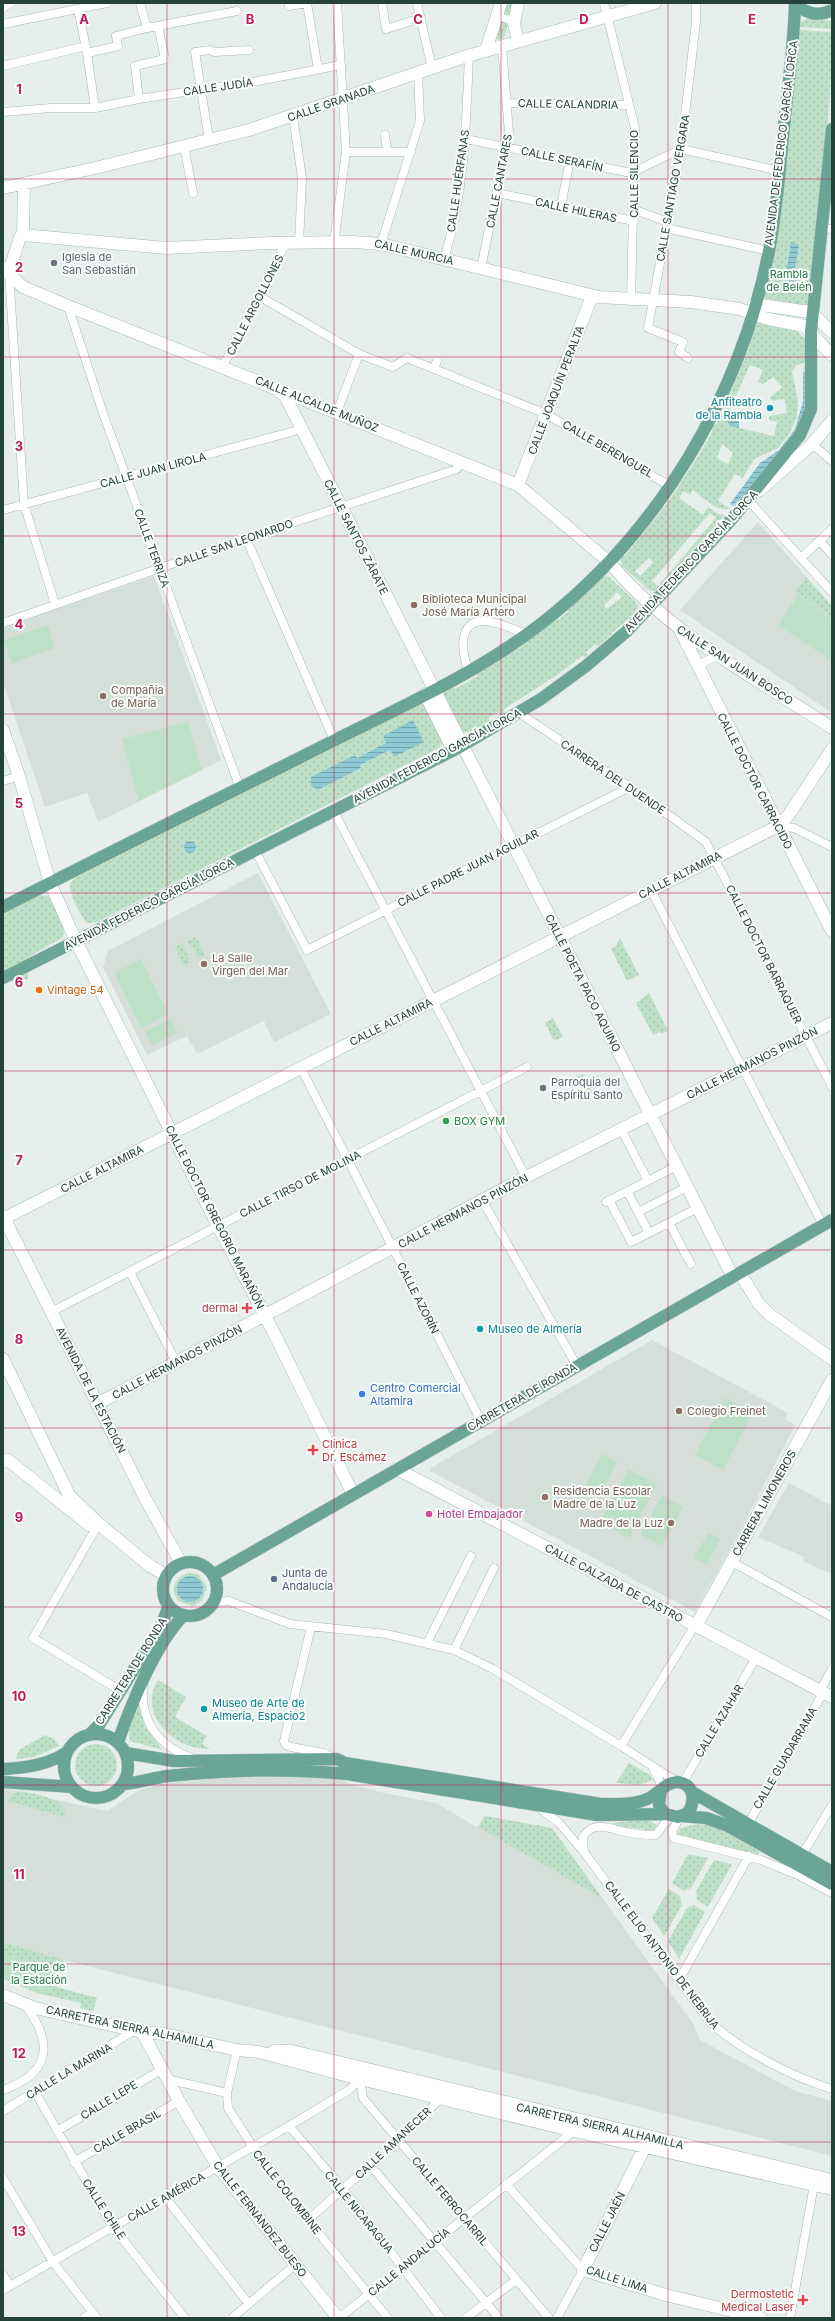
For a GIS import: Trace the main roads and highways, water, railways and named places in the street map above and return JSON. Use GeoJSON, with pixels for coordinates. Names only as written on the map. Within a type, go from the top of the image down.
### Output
{"type":"FeatureCollection","features":[{"type":"Feature","properties":{"kind":"main road"},"geometry":{"type":"LineString","coordinates":[[796,3],[804,10],[813,14],[823,14],[832,10]]}},
{"type":"Feature","properties":{"kind":"main road","name":"AVENIDA DE FEDERICO GARCÍA LORCA"},"geometry":{"type":"LineString","coordinates":[[3,907],[469,672],[527,634],[571,600],[609,562],[647,517],[670,486],[694,448],[721,396],[737,358],[769,251],[780,171],[796,3]]}},
{"type":"Feature","properties":{"kind":"main road","name":"AVENIDA FEDERICO GARCÍA LORCA"},"geometry":{"type":"LineString","coordinates":[[3,978],[458,747],[520,713],[586,666],[653,606],[748,500],[796,441],[808,421],[812,395],[809,324],[827,228],[832,130]]}},
{"type":"Feature","properties":{"kind":"main road","name":"CARRETERA DE RONDA"},"geometry":{"type":"LineString","coordinates":[[213,1575],[827,1223]]}},
{"type":"Feature","properties":{"kind":"main road"},"geometry":{"type":"LineString","coordinates":[[196,1562],[206,1567],[213,1575],[217,1586],[212,1604],[197,1615],[184,1615],[169,1606],[163,1591],[166,1576],[172,1568],[181,1563],[196,1562]]}},
{"type":"Feature","properties":{"kind":"main road","name":"CARRETERA DE RONDA"},"geometry":{"type":"LineString","coordinates":[[90,1734],[99,1725],[121,1691],[160,1626],[169,1606]]}},
{"type":"Feature","properties":{"kind":"main road","name":"CARRETERA DE RONDA"},"geometry":{"type":"LineString","coordinates":[[118,1742],[131,1705],[143,1681],[169,1632],[184,1615]]}},
{"type":"Feature","properties":{"kind":"main road"},"geometry":{"type":"LineString","coordinates":[[3,1769],[32,1766],[55,1759],[67,1752],[79,1738],[90,1734],[105,1735],[118,1742],[126,1753],[129,1767],[123,1784],[113,1794],[101,1798],[87,1797],[72,1787],[64,1772],[67,1752]]}},
{"type":"Feature","properties":{"kind":"main road"},"geometry":{"type":"LineString","coordinates":[[126,1753],[174,1761],[337,1759],[352,1764],[601,1804],[630,1804],[649,1798],[672,1783],[680,1783],[692,1792],[832,1872]]}},
{"type":"Feature","properties":{"kind":"main road"},"geometry":{"type":"LineString","coordinates":[[123,1784],[153,1778],[196,1773],[307,1770],[347,1774],[596,1815],[706,1818],[726,1825],[832,1884]]}},
{"type":"Feature","properties":{"kind":"main road"},"geometry":{"type":"LineString","coordinates":[[3,1782],[72,1787]]}},
{"type":"Feature","properties":{"kind":"main road"},"geometry":{"type":"LineString","coordinates":[[662,1789],[659,1805],[674,1816]]}},
{"type":"Feature","properties":{"kind":"main road"},"geometry":{"type":"LineString","coordinates":[[674,1816],[692,1807],[692,1792]]}},
{"type":"Feature","properties":{"kind":"water"},"geometry":{"type":"Polygon","coordinates":[[[791,242],[799,245],[793,281],[785,280],[791,242]]]}},
{"type":"Feature","properties":{"kind":"water"},"geometry":{"type":"Polygon","coordinates":[[[806,370],[806,405],[801,422],[775,461],[733,506],[730,504],[760,463],[779,450],[795,429],[803,402],[803,373],[806,370]]]}},
{"type":"Feature","properties":{"kind":"water"},"geometry":{"type":"Polygon","coordinates":[[[730,409],[739,419],[739,428],[730,426],[726,418],[730,409]]]}},
{"type":"Feature","properties":{"kind":"water"},"geometry":{"type":"Polygon","coordinates":[[[413,720],[424,742],[394,757],[390,750],[360,765],[361,768],[318,790],[311,786],[311,777],[355,755],[357,758],[386,743],[383,736],[413,720]]]}},
{"type":"Feature","properties":{"kind":"water"},"geometry":{"type":"Polygon","coordinates":[[[188,841],[192,841],[196,847],[192,853],[188,853],[184,849],[184,845],[188,841]]]}},
{"type":"Feature","properties":{"kind":"water"},"geometry":{"type":"Polygon","coordinates":[[[190,1576],[199,1580],[203,1589],[199,1598],[190,1602],[181,1598],[177,1589],[181,1580],[190,1576]]]}},
{"type":"Feature","properties":{"kind":"place","name":"Iglesia de San Sebastián"},"geometry":{"type":"Point","coordinates":[54,263]}},
{"type":"Feature","properties":{"kind":"place","name":"Anfiteatro de la Rambla"},"geometry":{"type":"Point","coordinates":[770,408]}},
{"type":"Feature","properties":{"kind":"place","name":"Biblioteca Municipal José María Artero"},"geometry":{"type":"Point","coordinates":[414,605]}},
{"type":"Feature","properties":{"kind":"place","name":"Compañía de María"},"geometry":{"type":"Point","coordinates":[103,696]}},
{"type":"Feature","properties":{"kind":"place","name":"La Salle Virgen del Mar"},"geometry":{"type":"Point","coordinates":[204,964]}},
{"type":"Feature","properties":{"kind":"place","name":"Vintage 54"},"geometry":{"type":"Point","coordinates":[39,990]}},
{"type":"Feature","properties":{"kind":"place","name":"Parroquia del Espíritu Santo"},"geometry":{"type":"Point","coordinates":[543,1088]}},
{"type":"Feature","properties":{"kind":"place","name":"BOX GYM"},"geometry":{"type":"Point","coordinates":[446,1121]}},
{"type":"Feature","properties":{"kind":"place","name":"dermal"},"geometry":{"type":"Point","coordinates":[247,1308]}},
{"type":"Feature","properties":{"kind":"place","name":"Museo de Almería"},"geometry":{"type":"Point","coordinates":[480,1329]}},
{"type":"Feature","properties":{"kind":"place","name":"Centro Comercial Altamira"},"geometry":{"type":"Point","coordinates":[362,1394]}},
{"type":"Feature","properties":{"kind":"place","name":"Colegio Freinet"},"geometry":{"type":"Point","coordinates":[679,1411]}},
{"type":"Feature","properties":{"kind":"place","name":"Clínica Dr. Escámez"},"geometry":{"type":"Point","coordinates":[313,1450]}},
{"type":"Feature","properties":{"kind":"place","name":"Residencia Escolar Madre de la Luz"},"geometry":{"type":"Point","coordinates":[545,1497]}},
{"type":"Feature","properties":{"kind":"place","name":"Hotel Embajador"},"geometry":{"type":"Point","coordinates":[429,1514]}},
{"type":"Feature","properties":{"kind":"place","name":"Madre de la Luz"},"geometry":{"type":"Point","coordinates":[671,1523]}},
{"type":"Feature","properties":{"kind":"place","name":"Junta de Andalucía"},"geometry":{"type":"Point","coordinates":[274,1579]}},
{"type":"Feature","properties":{"kind":"place","name":"Museo de Arte de Almería, Espacio2"},"geometry":{"type":"Point","coordinates":[204,1709]}},
{"type":"Feature","properties":{"kind":"place","name":"Dermostetic Medical Laser"},"geometry":{"type":"Point","coordinates":[803,2300]}},
{"type":"Feature","properties":{"kind":"park label","name":"Rambla de Belén"},"geometry":{"type":"Point","coordinates":[789,280]}},
{"type":"Feature","properties":{"kind":"park label","name":"Parque de la Estación"},"geometry":{"type":"Point","coordinates":[39,1973]}}]}
